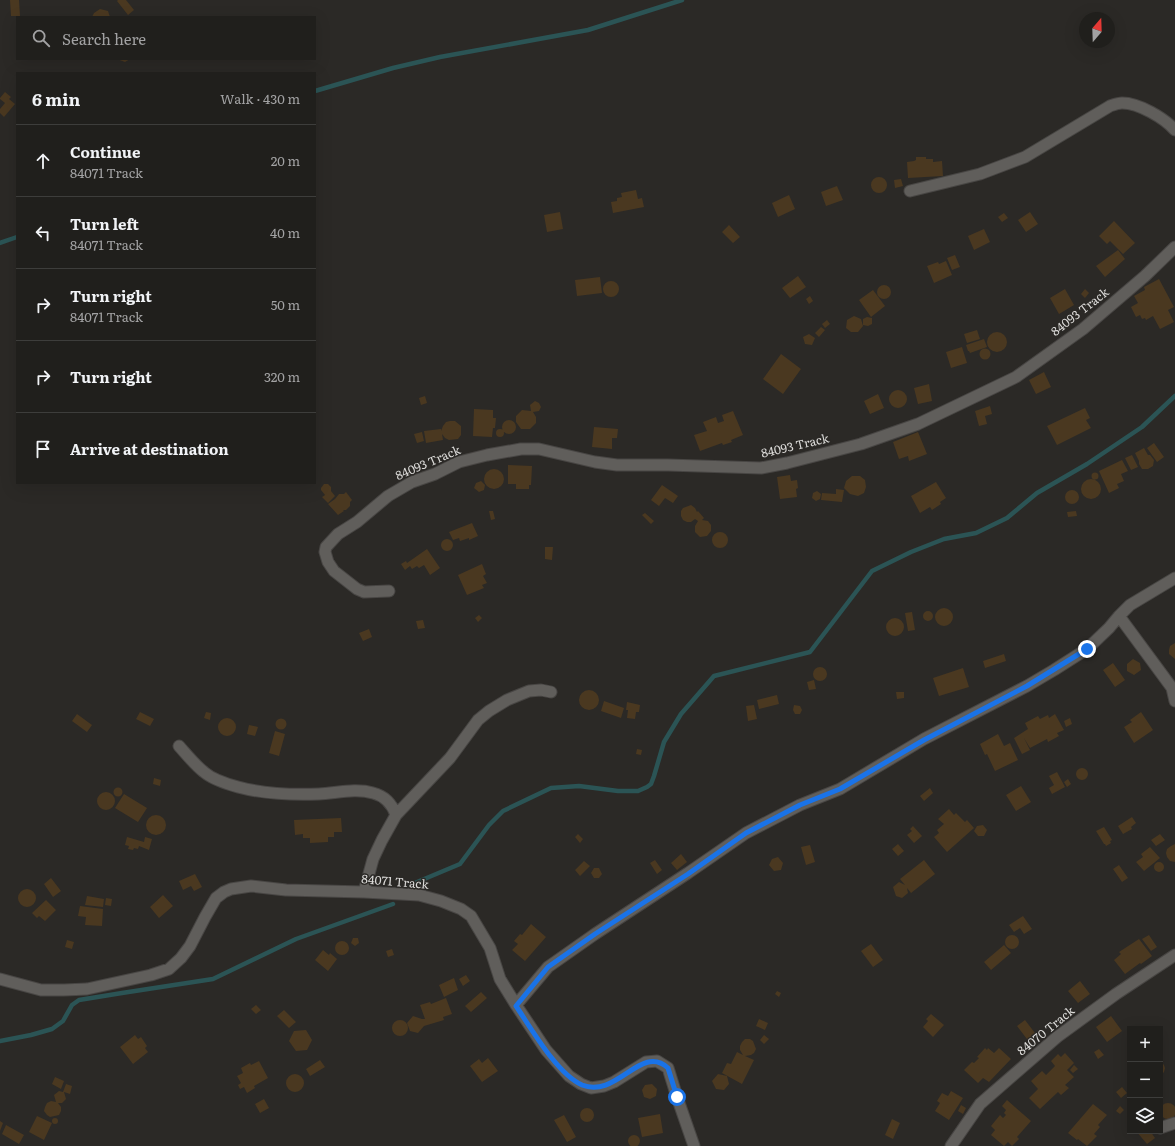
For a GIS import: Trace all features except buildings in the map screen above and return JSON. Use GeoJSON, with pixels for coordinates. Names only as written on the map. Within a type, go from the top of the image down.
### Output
{"type":"FeatureCollection","features":[{"type":"Feature","properties":{"kind":"street"},"geometry":{"type":"LineString","coordinates":[[910,191],[980,174],[1025,157],[1110,106],[1122,103],[1136,106],[1155,115],[1175,130]]}},
{"type":"Feature","properties":{"kind":"street","name":"84093 Track"},"geometry":{"type":"LineString","coordinates":[[389,591],[364,592],[357,589],[334,571],[328,562],[325,552],[326,547],[338,534],[357,522],[388,496],[412,482],[435,474],[459,462],[521,449],[539,449],[595,462],[617,465],[761,468],[787,463],[868,441],[918,424],[1016,377],[1083,329],[1145,276],[1175,247]]}},
{"type":"Feature","properties":{"kind":"street"},"geometry":{"type":"LineString","coordinates":[[516,1006],[548,967],[595,934],[688,874],[746,833],[800,805],[840,789],[924,740],[1047,674],[1087,649],[1130,605],[1175,578]]}},
{"type":"Feature","properties":{"kind":"street"},"geometry":{"type":"LineString","coordinates":[[1119,616],[1172,688],[1175,701]]}},
{"type":"Feature","properties":{"kind":"street"},"geometry":{"type":"LineString","coordinates":[[364,892],[373,859],[396,815],[450,758],[478,720],[489,710],[507,700],[530,691],[541,690],[551,692]]}},
{"type":"Feature","properties":{"kind":"street"},"geometry":{"type":"LineString","coordinates":[[179,746],[205,773],[220,781],[238,787],[279,794],[319,794],[362,791],[374,793],[386,798],[393,806],[396,815]]}},
{"type":"Feature","properties":{"kind":"street","name":"84071 Track"},"geometry":{"type":"LineString","coordinates":[[0,979],[40,990],[64,990],[87,989],[151,975],[169,968],[182,958],[216,898],[224,892],[231,890],[251,886],[305,891],[419,895],[441,901],[461,909],[471,916],[490,948],[500,979],[516,1006],[546,1050],[569,1076],[581,1084],[591,1088],[604,1086],[614,1082],[646,1062],[657,1061],[665,1065],[668,1068],[694,1146]]}},
{"type":"Feature","properties":{"kind":"street","name":"84070 Track"},"geometry":{"type":"LineString","coordinates":[[950,1146],[980,1104],[1057,1036],[1116,994],[1175,955]]}},
{"type":"Feature","properties":{"kind":"street"},"geometry":{"type":"LineString","coordinates":[[1163,1127],[1175,1123]]}},
{"type":"Feature","properties":{"kind":"waterway"},"geometry":{"type":"LineString","coordinates":[[316,91],[393,68],[440,57],[588,30],[682,0]]}},
{"type":"Feature","properties":{"kind":"waterway"},"geometry":{"type":"LineString","coordinates":[[0,243],[16,237]]}},
{"type":"Feature","properties":{"kind":"waterway"},"geometry":{"type":"LineString","coordinates":[[410,885],[460,864],[489,825],[503,811],[551,788],[579,786],[618,791],[638,791],[647,787],[651,784],[664,742],[681,714],[714,676],[810,652],[872,571],[911,552],[944,539],[976,533],[1007,518],[1037,493],[1087,464],[1142,427],[1175,396]]}},
{"type":"Feature","properties":{"kind":"waterway"},"geometry":{"type":"LineString","coordinates":[[0,1041],[52,1029],[63,1021],[72,1005],[79,1000],[213,979],[296,939],[393,904]]}},
{"type":"Feature","properties":{"kind":"route"},"geometry":{"type":"LineString","coordinates":[[677,1097],[668,1068],[657,1061],[646,1062],[614,1082],[604,1086],[591,1088],[581,1084],[569,1076],[546,1050],[516,1006],[548,967],[595,934],[688,874],[746,833],[800,805],[840,789],[900,753],[1027,686],[1087,649]]}}]}
